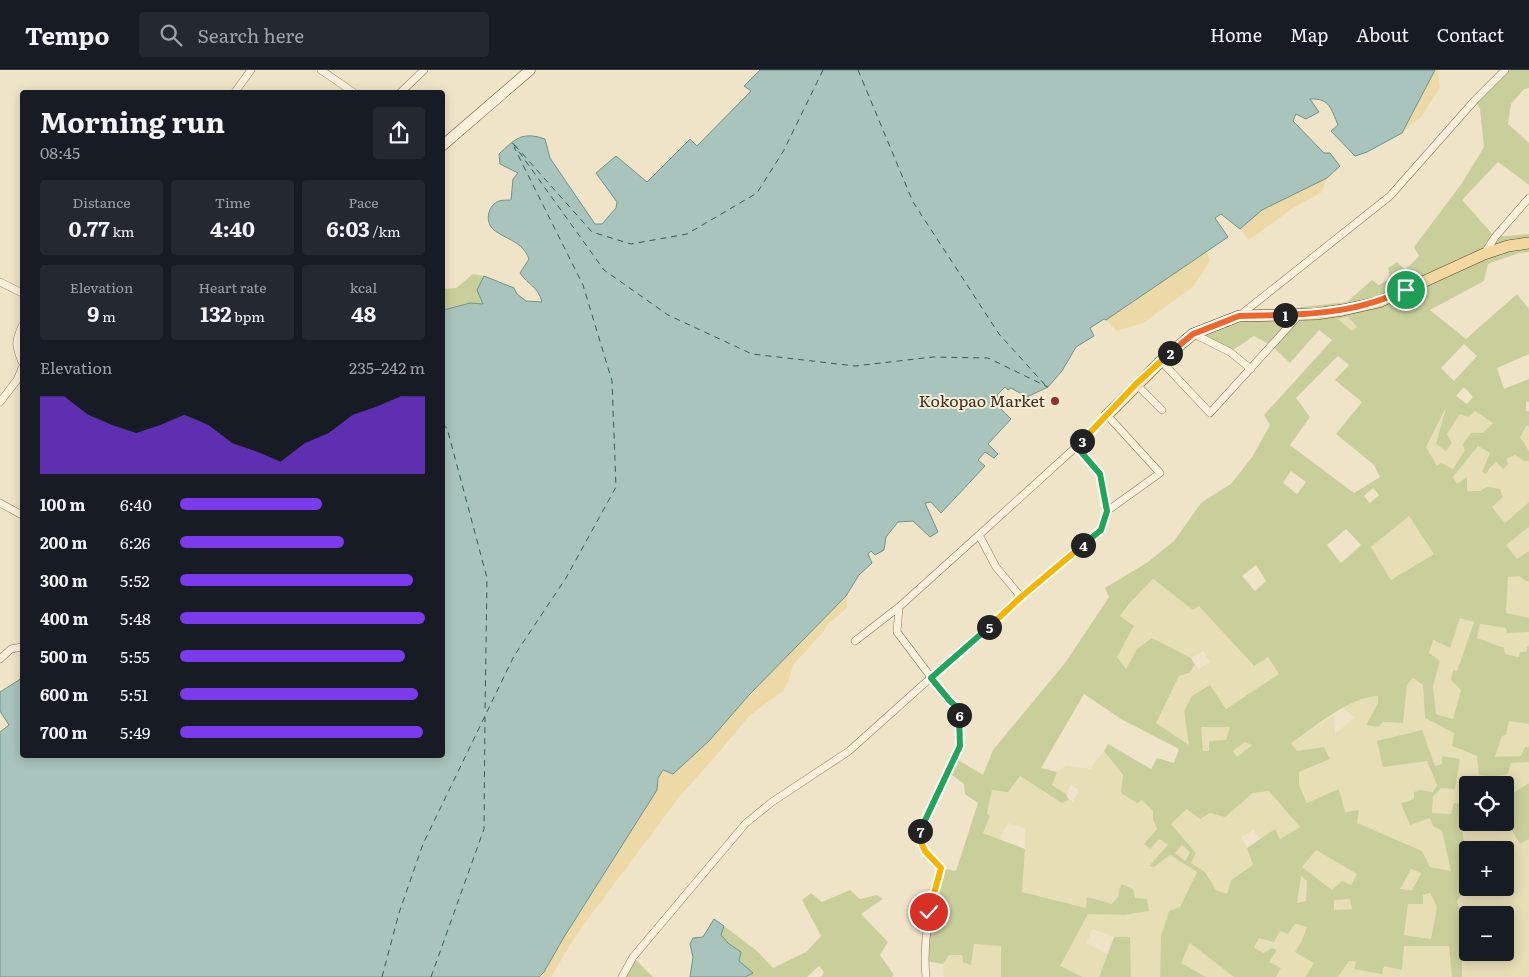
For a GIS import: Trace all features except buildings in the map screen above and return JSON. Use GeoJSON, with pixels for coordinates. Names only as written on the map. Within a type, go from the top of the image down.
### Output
{"type":"FeatureCollection","features":[{"type":"Feature","properties":{"kind":"main road"},"geometry":{"type":"LineString","coordinates":[[445,143],[530,70]]}},
{"type":"Feature","properties":{"kind":"main road"},"geometry":{"type":"LineString","coordinates":[[1107,415],[1160,361],[1193,334],[1239,316],[1300,314],[1343,310],[1379,302],[1484,254],[1508,246],[1529,243]]}},
{"type":"Feature","properties":{"kind":"street"},"geometry":{"type":"LineString","coordinates":[[237,90],[251,70]]}},
{"type":"Feature","properties":{"kind":"street"},"geometry":{"type":"LineString","coordinates":[[320,70],[350,90]]}},
{"type":"Feature","properties":{"kind":"street"},"geometry":{"type":"LineString","coordinates":[[403,90],[424,70]]}},
{"type":"Feature","properties":{"kind":"street"},"geometry":{"type":"LineString","coordinates":[[1239,316],[1390,196],[1475,100],[1505,70]]}},
{"type":"Feature","properties":{"kind":"street"},"geometry":{"type":"LineString","coordinates":[[1484,254],[1495,237],[1529,198]]}},
{"type":"Feature","properties":{"kind":"street"},"geometry":{"type":"LineString","coordinates":[[0,282],[20,292]]}},
{"type":"Feature","properties":{"kind":"street"},"geometry":{"type":"LineString","coordinates":[[1160,361],[1210,414],[1300,314]]}},
{"type":"Feature","properties":{"kind":"street"},"geometry":{"type":"LineString","coordinates":[[20,330],[16,338],[16,347],[20,357]]}},
{"type":"Feature","properties":{"kind":"street"},"geometry":{"type":"LineString","coordinates":[[1193,334],[1230,352],[1250,369]]}},
{"type":"Feature","properties":{"kind":"street"},"geometry":{"type":"LineString","coordinates":[[0,402],[17,380],[20,373]]}},
{"type":"Feature","properties":{"kind":"street"},"geometry":{"type":"LineString","coordinates":[[1136,384],[1162,410]]}},
{"type":"Feature","properties":{"kind":"street"},"geometry":{"type":"LineString","coordinates":[[855,641],[899,607],[1076,446],[1107,415],[1160,473],[1107,511]]}},
{"type":"Feature","properties":{"kind":"street"},"geometry":{"type":"LineString","coordinates":[[622,977],[633,957],[746,823],[772,802],[849,751],[1021,597],[1101,530],[1107,511],[1100,474],[1076,446]]}},
{"type":"Feature","properties":{"kind":"street"},"geometry":{"type":"LineString","coordinates":[[0,504],[20,514]]}},
{"type":"Feature","properties":{"kind":"street"},"geometry":{"type":"LineString","coordinates":[[979,535],[996,568],[1021,597]]}},
{"type":"Feature","properties":{"kind":"street"},"geometry":{"type":"LineString","coordinates":[[899,607],[897,632],[931,678],[959,709],[960,746],[918,835],[925,851],[941,868],[929,912],[926,932],[926,977]]}},
{"type":"Feature","properties":{"kind":"street"},"geometry":{"type":"LineString","coordinates":[[0,659],[12,649],[20,647]]}},
{"type":"Feature","properties":{"kind":"shaded area"},"geometry":{"type":"Polygon","coordinates":[[[1348,317],[1357,328],[1352,331],[1337,319],[1348,317]]]}},
{"type":"Feature","properties":{"kind":"shaded area"},"geometry":{"type":"Polygon","coordinates":[[[1448,405],[1446,451],[1452,443],[1447,434],[1460,413],[1475,411],[1494,423],[1465,450],[1453,469],[1437,467],[1426,448],[1448,405]]]}},
{"type":"Feature","properties":{"kind":"shaded area"},"geometry":{"type":"Polygon","coordinates":[[[1527,424],[1529,426],[1529,451],[1520,437],[1527,424]]]}},
{"type":"Feature","properties":{"kind":"shaded area"},"geometry":{"type":"Polygon","coordinates":[[[1478,446],[1490,453],[1482,472],[1487,474],[1496,461],[1503,469],[1506,459],[1515,455],[1524,461],[1529,461],[1529,502],[1505,523],[1480,491],[1466,491],[1467,478],[1457,484],[1453,477],[1478,446]]]}},
{"type":"Feature","properties":{"kind":"shaded area"},"geometry":{"type":"Polygon","coordinates":[[[1410,515],[1435,554],[1391,580],[1371,547],[1410,515]]]}},
{"type":"Feature","properties":{"kind":"shaded area"},"geometry":{"type":"Polygon","coordinates":[[[1529,527],[1529,551],[1517,560],[1506,545],[1529,527]]]}},
{"type":"Feature","properties":{"kind":"shaded area"},"geometry":{"type":"Polygon","coordinates":[[[1519,575],[1529,582],[1529,618],[1506,613],[1508,577],[1519,575]]]}},
{"type":"Feature","properties":{"kind":"shaded area"},"geometry":{"type":"Polygon","coordinates":[[[1153,579],[1193,610],[1199,605],[1253,666],[1268,657],[1279,674],[1226,709],[1184,711],[1190,746],[1156,723],[1179,676],[1189,673],[1195,665],[1199,669],[1210,662],[1203,651],[1191,658],[1152,639],[1137,649],[1126,669],[1117,657],[1134,626],[1120,616],[1153,579]]]}},
{"type":"Feature","properties":{"kind":"shaded area"},"geometry":{"type":"Polygon","coordinates":[[[1460,617],[1474,622],[1457,671],[1453,671],[1452,680],[1461,690],[1453,719],[1436,714],[1433,686],[1440,661],[1429,653],[1432,640],[1450,648],[1460,617]]]}},
{"type":"Feature","properties":{"kind":"shaded area"},"geometry":{"type":"Polygon","coordinates":[[[1480,624],[1507,628],[1507,633],[1529,632],[1529,646],[1526,652],[1519,657],[1504,654],[1477,638],[1480,624]]]}},
{"type":"Feature","properties":{"kind":"shaded area"},"geometry":{"type":"Polygon","coordinates":[[[1413,678],[1423,685],[1425,718],[1454,733],[1452,746],[1477,756],[1510,763],[1529,762],[1529,783],[1514,792],[1514,776],[1459,776],[1459,804],[1454,803],[1451,814],[1432,813],[1433,797],[1441,788],[1455,788],[1442,757],[1442,764],[1435,766],[1422,730],[1383,767],[1427,761],[1437,785],[1433,792],[1420,790],[1414,799],[1402,802],[1431,818],[1442,831],[1452,871],[1429,867],[1357,823],[1358,810],[1345,812],[1307,803],[1299,785],[1299,772],[1330,759],[1324,747],[1297,751],[1291,743],[1334,715],[1335,734],[1354,718],[1342,707],[1363,699],[1378,696],[1378,703],[1366,725],[1383,722],[1403,723],[1407,685],[1413,678]]]}},
{"type":"Feature","properties":{"kind":"shaded area"},"geometry":{"type":"Polygon","coordinates":[[[1509,721],[1529,724],[1529,747],[1525,747],[1522,756],[1495,758],[1502,736],[1506,735],[1509,721]]]}},
{"type":"Feature","properties":{"kind":"shaded area"},"geometry":{"type":"Polygon","coordinates":[[[1200,727],[1231,727],[1226,740],[1209,751],[1203,751],[1200,727]]]}},
{"type":"Feature","properties":{"kind":"shaded area"},"geometry":{"type":"Polygon","coordinates":[[[1245,742],[1253,744],[1237,757],[1233,751],[1245,742]]]}},
{"type":"Feature","properties":{"kind":"shaded area"},"geometry":{"type":"Polygon","coordinates":[[[1104,751],[1142,800],[1153,811],[1153,819],[1157,829],[1144,844],[1159,839],[1169,845],[1149,866],[1154,867],[1170,855],[1197,872],[1180,907],[1161,936],[1160,977],[1131,977],[1129,937],[1114,937],[1093,929],[1086,943],[1108,954],[1099,977],[1083,977],[1059,966],[1088,914],[1124,915],[1135,899],[1121,885],[1118,897],[1111,904],[1087,898],[1086,908],[1022,892],[1025,828],[1008,823],[999,840],[983,833],[990,816],[987,813],[992,790],[1020,776],[1062,803],[1069,800],[1073,802],[1079,790],[1071,785],[1066,794],[1052,785],[1057,772],[1066,765],[1090,769],[1104,751]]]}},
{"type":"Feature","properties":{"kind":"shaded area"},"geometry":{"type":"Polygon","coordinates":[[[1269,791],[1300,827],[1280,839],[1275,830],[1260,840],[1254,830],[1241,837],[1253,865],[1231,880],[1227,894],[1216,890],[1205,872],[1191,863],[1196,853],[1171,824],[1188,809],[1210,812],[1225,817],[1253,793],[1269,791]]]}},
{"type":"Feature","properties":{"kind":"shaded area"},"geometry":{"type":"Polygon","coordinates":[[[1462,831],[1512,831],[1519,843],[1529,839],[1529,977],[1462,977],[1462,961],[1514,961],[1514,906],[1459,906],[1459,908],[1457,901],[1461,896],[1514,896],[1514,841],[1464,841],[1462,831]]]}},
{"type":"Feature","properties":{"kind":"shaded area"},"geometry":{"type":"Polygon","coordinates":[[[1182,845],[1190,852],[1185,861],[1175,853],[1182,845]]]}},
{"type":"Feature","properties":{"kind":"shaded area"},"geometry":{"type":"Polygon","coordinates":[[[1316,850],[1357,874],[1351,885],[1332,890],[1301,866],[1316,850]]]}},
{"type":"Feature","properties":{"kind":"shaded area"},"geometry":{"type":"Polygon","coordinates":[[[1411,869],[1421,872],[1412,890],[1400,888],[1411,869]]]}},
{"type":"Feature","properties":{"kind":"shaded area"},"geometry":{"type":"Polygon","coordinates":[[[1300,876],[1307,881],[1306,901],[1297,903],[1300,876]]]}},
{"type":"Feature","properties":{"kind":"shaded area"},"geometry":{"type":"Polygon","coordinates":[[[1430,893],[1437,907],[1431,939],[1404,935],[1408,904],[1430,893]]]}},
{"type":"Feature","properties":{"kind":"shaded area"},"geometry":{"type":"Polygon","coordinates":[[[1350,899],[1352,909],[1334,910],[1334,900],[1350,899]]]}},
{"type":"Feature","properties":{"kind":"shaded area"},"geometry":{"type":"Polygon","coordinates":[[[1295,924],[1307,927],[1301,942],[1314,963],[1305,977],[1276,977],[1281,968],[1268,962],[1277,950],[1264,953],[1254,949],[1259,938],[1280,931],[1288,934],[1295,924]]]}},
{"type":"Feature","properties":{"kind":"shaded area"},"geometry":{"type":"Polygon","coordinates":[[[974,943],[1001,946],[1001,977],[944,977],[943,964],[949,955],[962,955],[963,962],[974,943]]]}},
{"type":"Feature","properties":{"kind":"shaded area"},"geometry":{"type":"Polygon","coordinates":[[[1190,943],[1234,977],[1206,977],[1181,963],[1190,943]]]}},
{"type":"Feature","properties":{"kind":"shaded area"},"geometry":{"type":"Polygon","coordinates":[[[1404,946],[1450,946],[1452,977],[1338,977],[1349,961],[1356,962],[1355,969],[1384,966],[1404,946]]]}},
{"type":"Feature","properties":{"kind":"green space"},"geometry":{"type":"Polygon","coordinates":[[[1505,70],[1529,70],[1529,88],[1524,89],[1511,104],[1508,124],[1529,143],[1529,185],[1498,162],[1462,200],[1495,237],[1529,234],[1529,252],[1519,253],[1488,264],[1484,281],[1430,310],[1466,339],[1517,294],[1529,309],[1529,354],[1497,368],[1504,389],[1529,379],[1529,402],[1526,402],[1526,411],[1529,411],[1529,426],[1527,425],[1520,437],[1529,451],[1529,461],[1524,461],[1515,455],[1506,459],[1508,464],[1503,469],[1496,462],[1487,474],[1482,472],[1490,453],[1478,446],[1453,477],[1457,484],[1467,477],[1467,491],[1480,491],[1487,487],[1500,489],[1503,497],[1492,507],[1505,523],[1529,502],[1529,527],[1506,545],[1517,559],[1529,551],[1529,582],[1519,576],[1508,577],[1506,613],[1529,618],[1529,632],[1507,633],[1506,628],[1480,624],[1477,638],[1504,648],[1505,654],[1519,657],[1520,652],[1526,652],[1529,646],[1529,724],[1509,721],[1506,735],[1502,736],[1495,757],[1521,756],[1525,747],[1529,747],[1529,762],[1511,763],[1508,774],[1479,775],[1477,756],[1452,746],[1454,733],[1425,718],[1423,685],[1413,678],[1407,685],[1403,723],[1383,722],[1378,727],[1366,725],[1378,703],[1378,696],[1366,698],[1344,707],[1291,743],[1297,751],[1324,747],[1330,759],[1299,772],[1299,785],[1307,803],[1339,789],[1345,812],[1359,810],[1357,823],[1422,851],[1430,867],[1451,871],[1442,831],[1433,826],[1430,818],[1410,825],[1401,803],[1414,799],[1414,792],[1420,790],[1433,792],[1437,785],[1427,761],[1383,767],[1377,741],[1422,730],[1435,766],[1442,764],[1442,756],[1460,759],[1455,789],[1441,788],[1433,797],[1432,813],[1451,814],[1454,803],[1459,804],[1459,831],[1462,831],[1464,841],[1459,841],[1459,896],[1461,896],[1457,901],[1459,908],[1459,961],[1462,961],[1462,977],[1452,977],[1449,946],[1404,946],[1402,970],[1384,966],[1382,974],[1354,969],[1356,962],[1349,961],[1338,977],[1305,977],[1314,963],[1295,952],[1307,927],[1295,924],[1288,934],[1280,931],[1274,942],[1259,938],[1254,948],[1264,953],[1272,948],[1277,950],[1269,962],[1281,968],[1276,977],[1234,977],[1190,943],[1181,963],[1206,977],[1160,977],[1161,936],[1169,911],[1180,907],[1197,872],[1170,855],[1154,867],[1149,866],[1168,845],[1159,839],[1150,849],[1144,844],[1157,829],[1153,819],[1153,811],[1142,800],[1137,803],[1121,793],[1123,775],[1104,751],[1108,744],[1151,769],[1157,758],[1174,763],[1179,749],[1121,719],[1084,694],[1041,768],[1057,772],[1052,785],[1066,794],[1069,800],[1062,803],[1020,776],[1008,792],[992,790],[987,813],[990,816],[983,833],[1025,849],[1022,892],[1086,908],[1087,897],[1112,904],[1118,897],[1121,884],[1133,889],[1135,898],[1147,899],[1149,911],[1124,915],[1088,914],[1060,966],[1083,977],[1001,977],[1001,946],[974,944],[971,965],[963,962],[962,955],[949,955],[943,964],[925,961],[941,868],[956,871],[978,803],[965,794],[964,784],[947,771],[955,758],[983,775],[993,750],[1065,663],[1109,597],[1105,588],[1148,562],[1174,541],[1201,503],[1232,483],[1252,457],[1270,425],[1264,415],[1332,340],[1319,330],[1290,363],[1272,346],[1254,336],[1230,352],[1193,334],[1239,316],[1300,314],[1301,307],[1347,302],[1372,280],[1379,285],[1390,278],[1388,268],[1397,262],[1405,270],[1419,256],[1414,247],[1462,183],[1484,147],[1480,109],[1475,100],[1505,70]],[[1348,317],[1338,319],[1352,331],[1357,327],[1348,317]],[[1464,344],[1441,368],[1454,381],[1477,356],[1464,344]],[[1338,356],[1296,398],[1310,417],[1290,445],[1354,493],[1380,477],[1374,465],[1336,434],[1362,402],[1335,380],[1349,365],[1338,356]],[[1464,387],[1456,396],[1467,404],[1473,397],[1464,387]],[[1446,408],[1426,447],[1437,466],[1441,463],[1453,469],[1465,450],[1462,445],[1471,433],[1483,433],[1493,423],[1475,411],[1468,417],[1460,414],[1447,434],[1452,443],[1446,451],[1436,444],[1446,408]],[[1291,471],[1283,483],[1297,494],[1306,482],[1291,471]],[[1373,488],[1364,496],[1370,503],[1379,495],[1373,488]],[[1409,516],[1371,547],[1391,580],[1434,554],[1409,516]],[[1346,529],[1327,545],[1341,563],[1361,545],[1346,529]],[[1256,565],[1242,576],[1255,591],[1266,581],[1256,565]],[[1153,579],[1120,616],[1134,626],[1117,657],[1126,669],[1137,649],[1152,638],[1191,658],[1195,665],[1189,673],[1179,676],[1156,723],[1189,745],[1184,711],[1192,696],[1210,685],[1226,709],[1279,674],[1268,657],[1254,666],[1199,606],[1193,610],[1153,579]],[[1460,618],[1450,648],[1433,640],[1429,653],[1440,661],[1433,686],[1436,714],[1453,719],[1461,690],[1451,680],[1453,670],[1457,671],[1474,622],[1460,618]],[[1201,727],[1203,751],[1209,751],[1209,741],[1226,740],[1230,727],[1201,727]],[[1245,742],[1233,751],[1237,757],[1252,745],[1245,742]],[[1269,791],[1253,793],[1225,817],[1210,813],[1200,819],[1187,809],[1171,824],[1196,853],[1191,863],[1205,872],[1216,890],[1227,894],[1231,880],[1253,865],[1247,848],[1275,829],[1280,839],[1300,827],[1269,791]],[[1182,845],[1175,853],[1185,861],[1190,852],[1182,845]],[[1316,850],[1302,867],[1332,890],[1342,881],[1351,885],[1357,874],[1316,850]],[[1411,869],[1400,889],[1412,890],[1421,873],[1411,869]],[[1301,876],[1297,903],[1306,901],[1307,881],[1301,876]],[[1430,893],[1423,895],[1423,904],[1408,904],[1404,935],[1431,939],[1437,907],[1430,893]],[[1350,899],[1334,900],[1334,910],[1352,909],[1350,899]]]}},
{"type":"Feature","properties":{"kind":"green space"},"geometry":{"type":"Polygon","coordinates":[[[473,274],[484,276],[478,290],[483,304],[470,303],[445,311],[445,289],[456,288],[473,274]]]}},
{"type":"Feature","properties":{"kind":"green space"},"geometry":{"type":"Polygon","coordinates":[[[1529,783],[1529,839],[1520,844],[1512,831],[1514,831],[1514,792],[1529,783]]]}},
{"type":"Feature","properties":{"kind":"green space"},"geometry":{"type":"Polygon","coordinates":[[[850,890],[860,899],[877,895],[883,899],[861,914],[888,942],[880,955],[894,975],[892,977],[821,977],[824,972],[819,966],[807,977],[745,977],[752,973],[739,961],[741,952],[728,943],[721,935],[724,926],[757,951],[773,968],[806,952],[821,936],[802,900],[811,893],[822,902],[850,890]]]}},
{"type":"Feature","properties":{"kind":"green space"},"geometry":{"type":"Polygon","coordinates":[[[1114,937],[1130,937],[1131,977],[1099,977],[1114,937]]]}},
{"type":"Feature","properties":{"kind":"green space"},"geometry":{"type":"Polygon","coordinates":[[[633,957],[653,977],[622,977],[633,957]]]}},
{"type":"Feature","properties":{"kind":"sand"},"geometry":{"type":"Polygon","coordinates":[[[1435,70],[1438,70],[1440,88],[1421,117],[1402,133],[1435,70]]]}},
{"type":"Feature","properties":{"kind":"sand"},"geometry":{"type":"Polygon","coordinates":[[[1327,178],[1322,192],[1293,208],[1249,240],[1240,229],[1262,210],[1327,178]]]}},
{"type":"Feature","properties":{"kind":"sand"},"geometry":{"type":"Polygon","coordinates":[[[1207,252],[1210,261],[1194,286],[1143,323],[1117,331],[1106,320],[1207,252]]]}},
{"type":"Feature","properties":{"kind":"sand"},"geometry":{"type":"Polygon","coordinates":[[[846,596],[847,608],[827,625],[824,631],[793,665],[784,690],[749,716],[680,796],[576,935],[551,977],[539,977],[544,972],[657,790],[658,778],[663,770],[673,773],[709,741],[749,695],[846,596]]]}},
{"type":"Feature","properties":{"kind":"water"},"geometry":{"type":"Polygon","coordinates":[[[760,70],[1435,70],[1402,133],[1367,152],[1355,156],[1331,131],[1338,125],[1329,106],[1322,100],[1310,99],[1319,112],[1306,119],[1296,114],[1293,121],[1324,153],[1330,153],[1340,166],[1327,178],[1262,210],[1240,229],[1221,214],[1215,218],[1228,237],[1106,320],[1104,319],[1090,328],[1094,336],[1076,347],[1062,371],[1048,387],[1027,397],[1011,388],[1008,390],[1005,387],[997,395],[999,398],[995,403],[1011,419],[988,444],[998,454],[994,458],[985,452],[978,460],[985,466],[941,513],[931,502],[925,503],[938,532],[930,537],[913,521],[898,522],[886,537],[884,550],[875,555],[871,551],[868,554],[872,563],[859,575],[846,596],[749,695],[709,741],[673,774],[663,770],[658,778],[657,790],[544,972],[539,977],[0,977],[0,732],[9,725],[0,711],[0,692],[20,679],[20,758],[445,758],[445,310],[470,303],[483,304],[477,290],[484,276],[514,288],[517,294],[526,301],[542,302],[535,289],[520,273],[529,259],[526,253],[518,245],[494,230],[489,223],[488,218],[492,206],[499,201],[511,200],[513,179],[518,173],[500,164],[499,154],[510,144],[525,136],[545,139],[550,158],[595,224],[602,224],[616,208],[617,202],[596,173],[616,156],[647,182],[690,139],[697,146],[751,91],[744,86],[760,70]]]}},
{"type":"Feature","properties":{"kind":"water"},"geometry":{"type":"Polygon","coordinates":[[[714,919],[724,926],[721,935],[728,943],[741,952],[739,961],[753,973],[745,977],[690,977],[693,957],[690,944],[693,938],[703,937],[714,919]]]}},
{"type":"Feature","properties":{"kind":"ferry route"},"geometry":{"type":"LineString","coordinates":[[823,70],[784,150],[757,193],[687,234],[631,244],[592,232],[512,142],[604,270],[668,315],[752,354],[855,366],[933,357],[988,358],[1048,387]]}},
{"type":"Feature","properties":{"kind":"ferry route"},"geometry":{"type":"LineString","coordinates":[[858,70],[913,202],[999,334],[1047,387]]}},
{"type":"Feature","properties":{"kind":"ferry route"},"geometry":{"type":"LineString","coordinates":[[382,977],[399,913],[423,844],[514,656],[566,578],[616,487],[612,381],[583,285],[514,147]]}},
{"type":"Feature","properties":{"kind":"ferry route"},"geometry":{"type":"LineString","coordinates":[[445,426],[447,428],[487,578],[485,713]]}},
{"type":"Feature","properties":{"kind":"ferry route"},"geometry":{"type":"LineString","coordinates":[[431,977],[484,829],[485,717]]}},
{"type":"Feature","properties":{"kind":"place","name":"Kokopao Market"},"geometry":{"type":"Point","coordinates":[1055,401]}},
{"type":"Feature","properties":{"kind":"route"},"geometry":{"type":"LineString","coordinates":[[929,912],[941,868],[925,851],[918,835],[960,746],[959,709],[931,678],[1021,597],[1101,530],[1107,511],[1100,474],[1076,446],[1160,361],[1193,334],[1239,316],[1316,314],[1343,310],[1379,302],[1406,290]]}}]}
